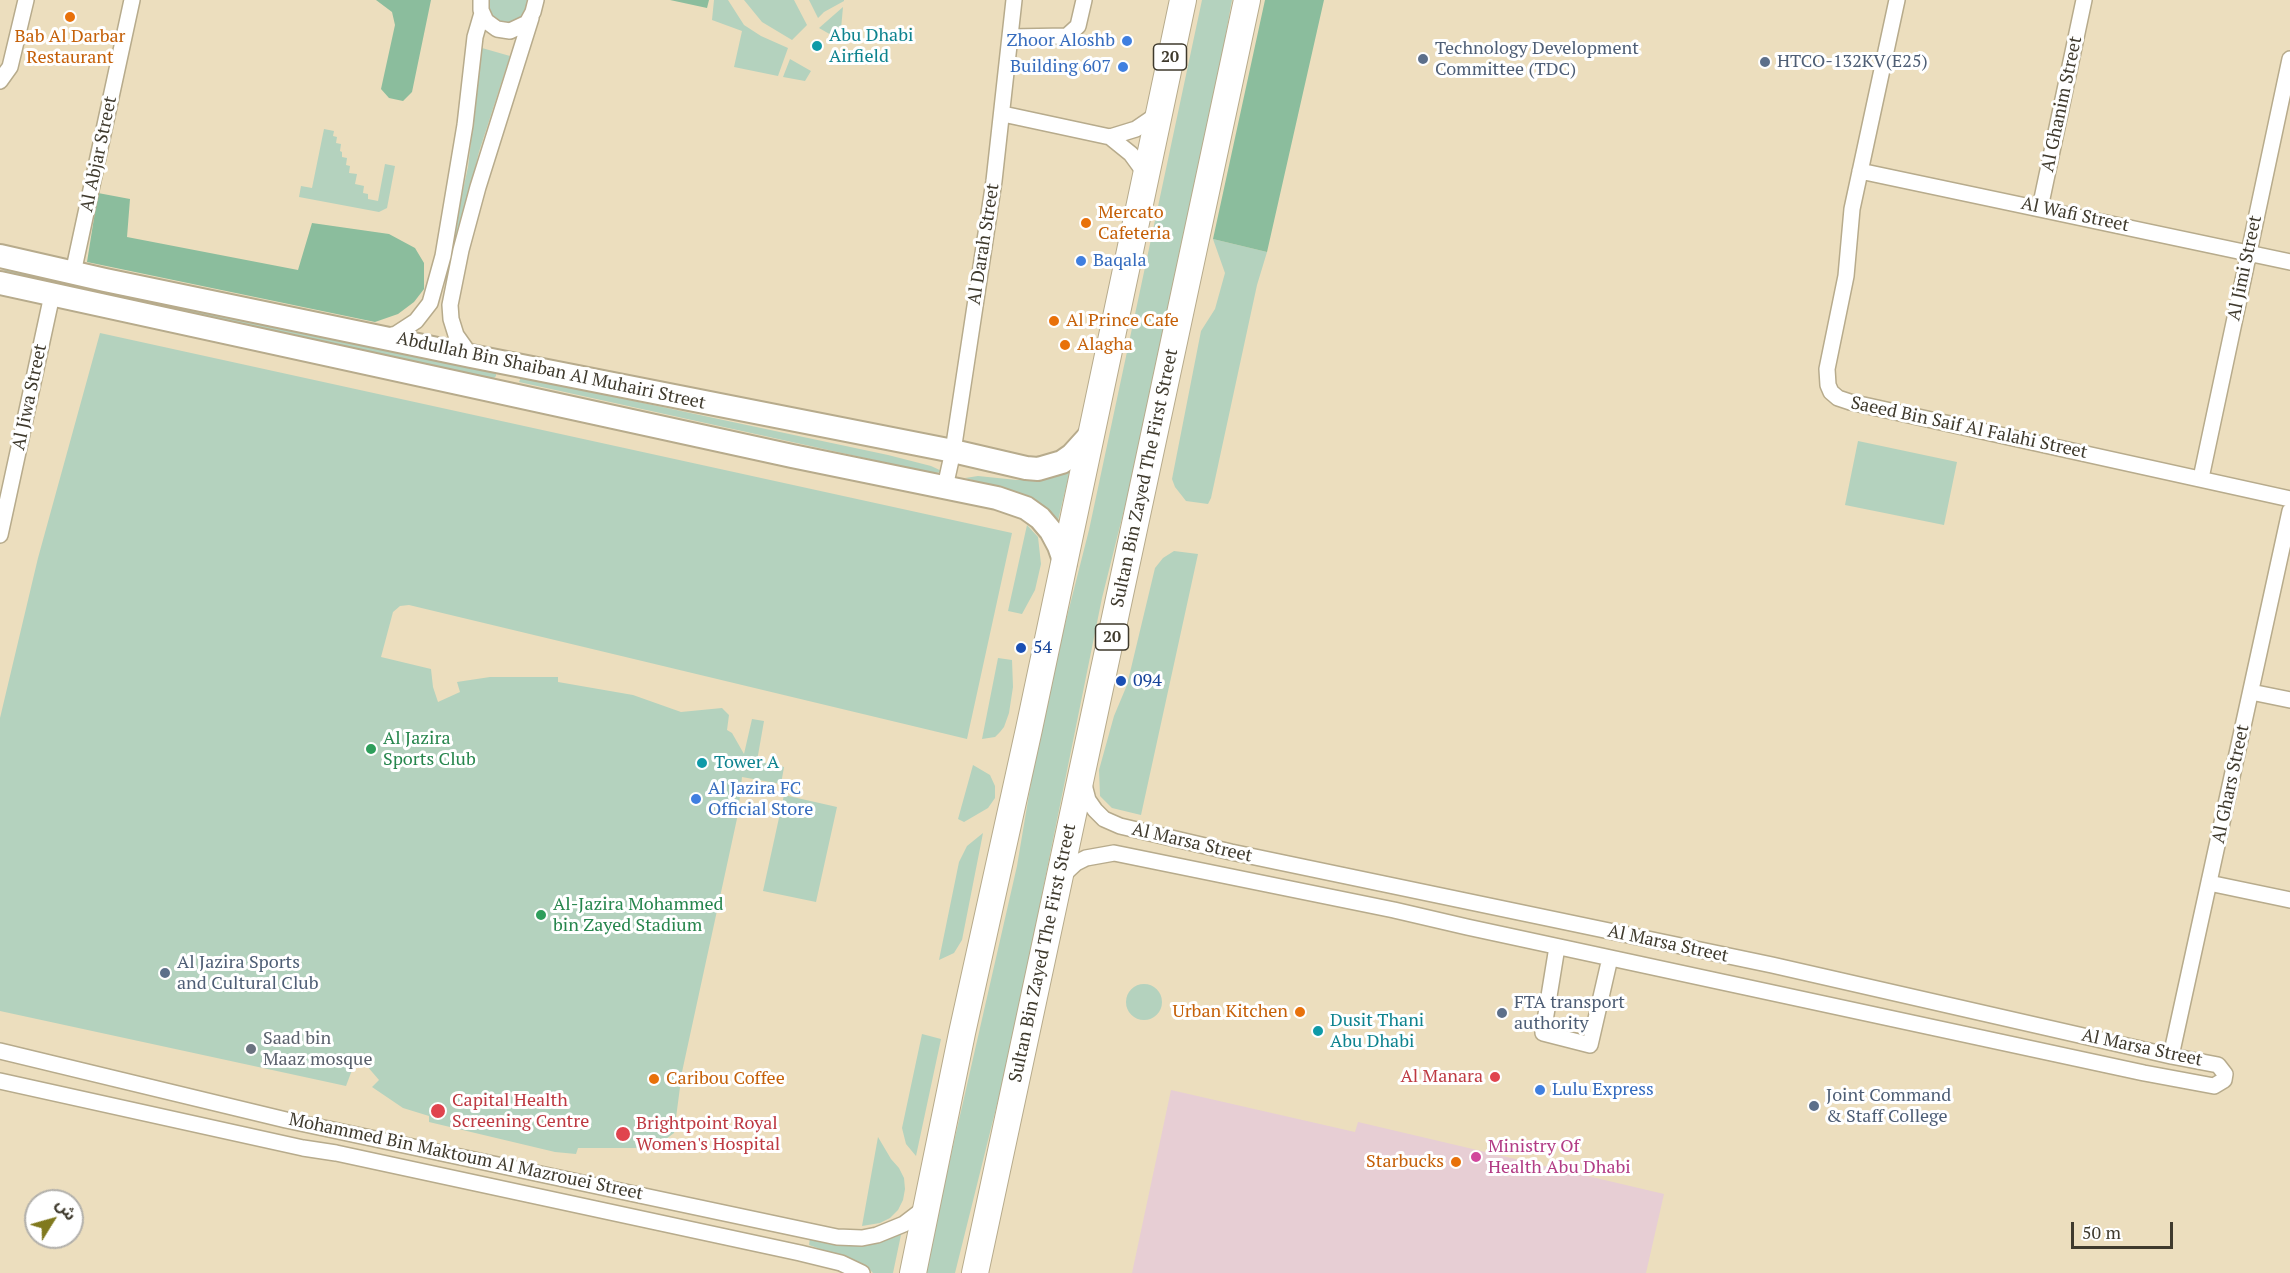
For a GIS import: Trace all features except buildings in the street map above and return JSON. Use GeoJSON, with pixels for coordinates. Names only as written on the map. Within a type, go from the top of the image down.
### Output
{"type":"FeatureCollection","features":[{"type":"Feature","properties":{"kind":"main road","name":"20"},"geometry":{"type":"LineString","coordinates":[[913,1273],[962,1033],[1065,563],[1183,0]]}},
{"type":"Feature","properties":{"kind":"main road","name":"Sultan Bin Zayed The First Street"},"geometry":{"type":"LineString","coordinates":[[975,1273],[1247,0]]}},
{"type":"Feature","properties":{"kind":"street"},"geometry":{"type":"LineString","coordinates":[[0,81],[10,67],[26,0]]}},
{"type":"Feature","properties":{"kind":"street","name":"Al Abjar Street"},"geometry":{"type":"LineString","coordinates":[[73,273],[132,0]]}},
{"type":"Feature","properties":{"kind":"street"},"geometry":{"type":"LineString","coordinates":[[471,356],[456,335],[450,305],[461,250],[478,187],[536,0]]}},
{"type":"Feature","properties":{"kind":"street","name":"Al Darah Street"},"geometry":{"type":"LineString","coordinates":[[945,487],[953,451],[1003,114],[1014,0]]}},
{"type":"Feature","properties":{"kind":"street"},"geometry":{"type":"LineString","coordinates":[[1010,37],[1066,36],[1078,26],[1084,0]]}},
{"type":"Feature","properties":{"kind":"street","name":"Saeed Bin Saif Al Falahi Street"},"geometry":{"type":"LineString","coordinates":[[1897,0],[1852,209],[1846,276],[1827,369],[1827,385],[1838,398],[1862,405],[2290,499]]}},
{"type":"Feature","properties":{"kind":"street","name":"Al Ghanim Street"},"geometry":{"type":"LineString","coordinates":[[2040,208],[2084,0]]}},
{"type":"Feature","properties":{"kind":"street"},"geometry":{"type":"LineString","coordinates":[[481,7],[491,25],[503,31],[516,30],[531,18]]}},
{"type":"Feature","properties":{"kind":"street"},"geometry":{"type":"LineString","coordinates":[[384,337],[416,321],[430,303],[443,256],[465,125],[475,37],[481,7]]}},
{"type":"Feature","properties":{"kind":"street","name":"Al Jimi Street"},"geometry":{"type":"LineString","coordinates":[[2201,478],[2290,58]]}},
{"type":"Feature","properties":{"kind":"street"},"geometry":{"type":"LineString","coordinates":[[1003,114],[1110,137],[1131,154],[1147,177]]}},
{"type":"Feature","properties":{"kind":"street"},"geometry":{"type":"LineString","coordinates":[[1110,137],[1136,129],[1158,114]]}},
{"type":"Feature","properties":{"kind":"street","name":"Al Wafi Street"},"geometry":{"type":"LineString","coordinates":[[1860,171],[2290,262]]}},
{"type":"Feature","properties":{"kind":"street","name":"Abdullah Bin Shaiban Al Muhairi Street"},"geometry":{"type":"LineString","coordinates":[[1,257],[471,356],[1038,469],[1050,467],[1072,455],[1091,434]]}},
{"type":"Feature","properties":{"kind":"street","name":"Abdullah Bin Shaiban Al Muhairi Street"},"geometry":{"type":"LineString","coordinates":[[0,283],[792,456],[997,498],[1026,508],[1040,518],[1051,531],[1065,563]]}},
{"type":"Feature","properties":{"kind":"street","name":"Al Jiwa Street"},"geometry":{"type":"LineString","coordinates":[[0,535],[52,295]]}},
{"type":"Feature","properties":{"kind":"street"},"geometry":{"type":"LineString","coordinates":[[506,392],[511,364]]}},
{"type":"Feature","properties":{"kind":"street","name":"Al Ghars Street"},"geometry":{"type":"LineString","coordinates":[[2170,1056],[2290,511]]}},
{"type":"Feature","properties":{"kind":"street"},"geometry":{"type":"LineString","coordinates":[[2251,692],[2290,700]]}},
{"type":"Feature","properties":{"kind":"street","name":"Al Marsa Street"},"geometry":{"type":"LineString","coordinates":[[1059,878],[1076,863],[1086,858],[1114,853],[1394,910],[2144,1073],[2214,1086],[2224,1080],[2225,1074],[2218,1065],[1839,980],[1231,852],[1112,823],[1095,810],[1088,800],[1081,775]]}},
{"type":"Feature","properties":{"kind":"street"},"geometry":{"type":"LineString","coordinates":[[1226,875],[1231,852]]}},
{"type":"Feature","properties":{"kind":"street"},"geometry":{"type":"LineString","coordinates":[[2209,883],[2290,900]]}},
{"type":"Feature","properties":{"kind":"street"},"geometry":{"type":"LineString","coordinates":[[1394,910],[1400,888]]}},
{"type":"Feature","properties":{"kind":"street"},"geometry":{"type":"LineString","coordinates":[[1467,927],[1473,903]]}},
{"type":"Feature","properties":{"kind":"street"},"geometry":{"type":"LineString","coordinates":[[1557,947],[1543,1033],[1590,1045],[1610,958]]}},
{"type":"Feature","properties":{"kind":"street"},"geometry":{"type":"LineString","coordinates":[[1771,992],[1780,988],[1833,998],[1837,993],[1839,980]]}},
{"type":"Feature","properties":{"kind":"street","name":"Mohammed Bin Maktoum Al Mazrouei Street"},"geometry":{"type":"LineString","coordinates":[[0,1051],[286,1120],[844,1237],[877,1235],[904,1224],[928,1206]]}},
{"type":"Feature","properties":{"kind":"street","name":"Mohammed Bin Maktoum Al Mazrouei Street"},"geometry":{"type":"LineString","coordinates":[[0,1081],[303,1148],[336,1153],[800,1253],[841,1263],[862,1273]]}},
{"type":"Feature","properties":{"kind":"street"},"geometry":{"type":"LineString","coordinates":[[800,1253],[805,1229]]}},
{"type":"Feature","properties":{"kind":"shaded area"},"geometry":{"type":"Polygon","coordinates":[[[1171,1090],[1355,1132],[1358,1122],[1664,1194],[1646,1273],[1132,1273],[1171,1090]]]}},
{"type":"Feature","properties":{"kind":"green space"},"geometry":{"type":"Polygon","coordinates":[[[376,0],[431,0],[412,92],[403,101],[389,98],[381,89],[395,25],[392,12],[376,0]]]}},
{"type":"Feature","properties":{"kind":"green space"},"geometry":{"type":"Polygon","coordinates":[[[487,0],[527,0],[524,16],[514,27],[490,23],[487,0]]]}},
{"type":"Feature","properties":{"kind":"green space"},"geometry":{"type":"Polygon","coordinates":[[[670,0],[709,0],[707,8],[670,0]]]}},
{"type":"Feature","properties":{"kind":"green space"},"geometry":{"type":"Polygon","coordinates":[[[714,0],[728,0],[744,25],[761,36],[788,48],[778,76],[734,67],[742,31],[712,20],[714,0]]]}},
{"type":"Feature","properties":{"kind":"green space"},"geometry":{"type":"Polygon","coordinates":[[[744,0],[794,0],[807,25],[792,40],[762,22],[744,0]]]}},
{"type":"Feature","properties":{"kind":"green space"},"geometry":{"type":"Polygon","coordinates":[[[809,0],[844,0],[844,1],[818,18],[809,0]]]}},
{"type":"Feature","properties":{"kind":"green space"},"geometry":{"type":"Polygon","coordinates":[[[1202,0],[1232,0],[1198,188],[1153,394],[1102,598],[1010,1052],[955,1273],[924,1273],[1017,866],[1043,711],[1089,530],[1202,0]]]}},
{"type":"Feature","properties":{"kind":"green space"},"geometry":{"type":"Polygon","coordinates":[[[1265,0],[1324,0],[1267,252],[1213,239],[1265,0]]]}},
{"type":"Feature","properties":{"kind":"green space"},"geometry":{"type":"Polygon","coordinates":[[[843,7],[840,40],[819,28],[843,7]]]}},
{"type":"Feature","properties":{"kind":"green space"},"geometry":{"type":"Polygon","coordinates":[[[482,48],[510,56],[479,152],[453,259],[448,258],[468,167],[482,48]]]}},
{"type":"Feature","properties":{"kind":"green space"},"geometry":{"type":"Polygon","coordinates":[[[790,59],[811,71],[805,81],[783,77],[790,59]]]}},
{"type":"Feature","properties":{"kind":"green space"},"geometry":{"type":"Polygon","coordinates":[[[324,129],[334,131],[333,136],[337,137],[336,143],[341,144],[342,157],[347,158],[346,165],[350,166],[349,173],[357,174],[355,184],[364,186],[363,193],[368,194],[368,199],[378,201],[385,164],[395,166],[387,208],[379,212],[299,197],[301,186],[312,188],[324,129]]]}},
{"type":"Feature","properties":{"kind":"green space"},"geometry":{"type":"Polygon","coordinates":[[[98,193],[130,199],[127,237],[298,270],[312,223],[389,234],[415,248],[424,263],[424,289],[414,302],[398,314],[375,322],[87,262],[98,193]]]}},
{"type":"Feature","properties":{"kind":"green space"},"geometry":{"type":"Polygon","coordinates":[[[1213,239],[1267,252],[1257,285],[1208,504],[1186,501],[1172,479],[1201,331],[1215,309],[1225,273],[1213,239]]]}},
{"type":"Feature","properties":{"kind":"green space"},"geometry":{"type":"Polygon","coordinates":[[[5,266],[496,371],[496,376],[493,379],[4,274],[5,266]]]}},
{"type":"Feature","properties":{"kind":"green space","name":"Al Jazira Sports Club"},"geometry":{"type":"Polygon","coordinates":[[[100,333],[1012,533],[967,739],[409,605],[400,606],[393,612],[381,657],[431,669],[438,702],[460,692],[457,682],[490,677],[558,677],[558,682],[633,695],[681,712],[722,708],[729,715],[727,730],[732,733],[744,754],[752,719],[764,721],[757,761],[784,767],[781,784],[742,777],[738,814],[682,1072],[674,1133],[654,1148],[578,1148],[576,1154],[555,1152],[429,1122],[429,1116],[403,1108],[372,1087],[379,1080],[360,1058],[346,1086],[0,1011],[0,718],[38,558],[100,333]]]}},
{"type":"Feature","properties":{"kind":"green space"},"geometry":{"type":"Polygon","coordinates":[[[521,377],[888,455],[931,466],[944,472],[933,473],[519,382],[521,377]]]}},
{"type":"Feature","properties":{"kind":"green space"},"geometry":{"type":"Polygon","coordinates":[[[1858,441],[1957,462],[1944,525],[1845,505],[1858,441]]]}},
{"type":"Feature","properties":{"kind":"green space"},"geometry":{"type":"Polygon","coordinates":[[[1070,470],[1057,525],[1029,499],[1009,490],[965,478],[978,476],[1017,480],[1054,477],[1070,470]]]}},
{"type":"Feature","properties":{"kind":"green space"},"geometry":{"type":"Polygon","coordinates":[[[1027,525],[1038,537],[1041,564],[1035,590],[1022,614],[1008,611],[1027,525]]]}},
{"type":"Feature","properties":{"kind":"green space"},"geometry":{"type":"Polygon","coordinates":[[[1174,551],[1198,554],[1141,815],[1112,808],[1100,796],[1099,770],[1114,716],[1127,685],[1155,568],[1163,558],[1174,551]]]}},
{"type":"Feature","properties":{"kind":"green space"},"geometry":{"type":"Polygon","coordinates":[[[998,658],[1012,660],[1013,687],[1009,713],[1004,727],[995,737],[982,739],[998,658]]]}},
{"type":"Feature","properties":{"kind":"green space"},"geometry":{"type":"Polygon","coordinates":[[[973,765],[990,775],[995,786],[995,798],[988,808],[964,822],[958,819],[973,765]]]}},
{"type":"Feature","properties":{"kind":"green space"},"geometry":{"type":"Polygon","coordinates":[[[784,795],[837,807],[816,902],[763,891],[784,795]]]}},
{"type":"Feature","properties":{"kind":"green space"},"geometry":{"type":"Polygon","coordinates":[[[983,833],[962,940],[954,953],[939,960],[959,862],[967,846],[983,833]]]}},
{"type":"Feature","properties":{"kind":"green space"},"geometry":{"type":"Polygon","coordinates":[[[1144,984],[1157,989],[1162,1002],[1157,1015],[1144,1020],[1131,1015],[1126,1002],[1131,989],[1144,984]]]}},
{"type":"Feature","properties":{"kind":"green space"},"geometry":{"type":"Polygon","coordinates":[[[922,1034],[941,1039],[916,1156],[906,1144],[902,1128],[922,1034]]]}},
{"type":"Feature","properties":{"kind":"green space"},"geometry":{"type":"Polygon","coordinates":[[[878,1137],[899,1168],[904,1178],[905,1189],[898,1210],[890,1218],[880,1223],[862,1226],[878,1137]]]}},
{"type":"Feature","properties":{"kind":"green space"},"geometry":{"type":"Polygon","coordinates":[[[902,1230],[893,1273],[873,1273],[865,1265],[809,1245],[810,1238],[902,1230]]]}},
{"type":"Feature","properties":{"kind":"place","name":"Bab Al Darbar Restaurant"},"geometry":{"type":"Point","coordinates":[70,17]}},
{"type":"Feature","properties":{"kind":"place","name":"Zhoor Aloshb"},"geometry":{"type":"Point","coordinates":[1127,41]}},
{"type":"Feature","properties":{"kind":"place","name":"Abu Dhabi Airfield"},"geometry":{"type":"Point","coordinates":[817,46]}},
{"type":"Feature","properties":{"kind":"place","name":"Technology Development Committee (TDC)"},"geometry":{"type":"Point","coordinates":[1423,59]}},
{"type":"Feature","properties":{"kind":"place","name":"HTCO-132KV(E25)"},"geometry":{"type":"Point","coordinates":[1765,62]}},
{"type":"Feature","properties":{"kind":"place","name":"Building 607"},"geometry":{"type":"Point","coordinates":[1123,67]}},
{"type":"Feature","properties":{"kind":"place","name":"Mercato Cafeteria"},"geometry":{"type":"Point","coordinates":[1086,223]}},
{"type":"Feature","properties":{"kind":"place","name":"Baqala"},"geometry":{"type":"Point","coordinates":[1081,261]}},
{"type":"Feature","properties":{"kind":"place","name":"Al Prince Cafe"},"geometry":{"type":"Point","coordinates":[1054,321]}},
{"type":"Feature","properties":{"kind":"place","name":"Alagha"},"geometry":{"type":"Point","coordinates":[1065,345]}},
{"type":"Feature","properties":{"kind":"place","name":"54"},"geometry":{"type":"Point","coordinates":[1021,648]}},
{"type":"Feature","properties":{"kind":"place","name":"094"},"geometry":{"type":"Point","coordinates":[1121,681]}},
{"type":"Feature","properties":{"kind":"place","name":"Al Jazira Sports Club"},"geometry":{"type":"Point","coordinates":[371,749]}},
{"type":"Feature","properties":{"kind":"place","name":"Tower A"},"geometry":{"type":"Point","coordinates":[702,763]}},
{"type":"Feature","properties":{"kind":"place","name":"Al Jazira FC Official Store"},"geometry":{"type":"Point","coordinates":[696,799]}},
{"type":"Feature","properties":{"kind":"place","name":"Al-Jazira Mohammed bin Zayed Stadium"},"geometry":{"type":"Point","coordinates":[541,915]}},
{"type":"Feature","properties":{"kind":"place","name":"Al Jazira Sports and Cultural Club"},"geometry":{"type":"Point","coordinates":[165,973]}},
{"type":"Feature","properties":{"kind":"place","name":"Urban Kitchen"},"geometry":{"type":"Point","coordinates":[1300,1012]}},
{"type":"Feature","properties":{"kind":"place","name":"FTA transport authority"},"geometry":{"type":"Point","coordinates":[1502,1013]}},
{"type":"Feature","properties":{"kind":"place","name":"Dusit Thani Abu Dhabi"},"geometry":{"type":"Point","coordinates":[1318,1031]}},
{"type":"Feature","properties":{"kind":"place","name":"Saad bin Maaz mosque"},"geometry":{"type":"Point","coordinates":[251,1049]}},
{"type":"Feature","properties":{"kind":"place","name":"Al Manara"},"geometry":{"type":"Point","coordinates":[1495,1077]}},
{"type":"Feature","properties":{"kind":"place","name":"Caribou Coffee"},"geometry":{"type":"Point","coordinates":[654,1079]}},
{"type":"Feature","properties":{"kind":"place","name":"Lulu Express"},"geometry":{"type":"Point","coordinates":[1540,1090]}},
{"type":"Feature","properties":{"kind":"place","name":"Joint Command & Staff College"},"geometry":{"type":"Point","coordinates":[1814,1106]}},
{"type":"Feature","properties":{"kind":"place","name":"Capital Health Screening Centre"},"geometry":{"type":"Point","coordinates":[438,1111]}},
{"type":"Feature","properties":{"kind":"place","name":"Brightpoint Royal Women's Hospital"},"geometry":{"type":"Point","coordinates":[623,1134]}},
{"type":"Feature","properties":{"kind":"place","name":"Ministry Of Health Abu Dhabi"},"geometry":{"type":"Point","coordinates":[1476,1157]}},
{"type":"Feature","properties":{"kind":"place","name":"Starbucks"},"geometry":{"type":"Point","coordinates":[1456,1162]}}]}
